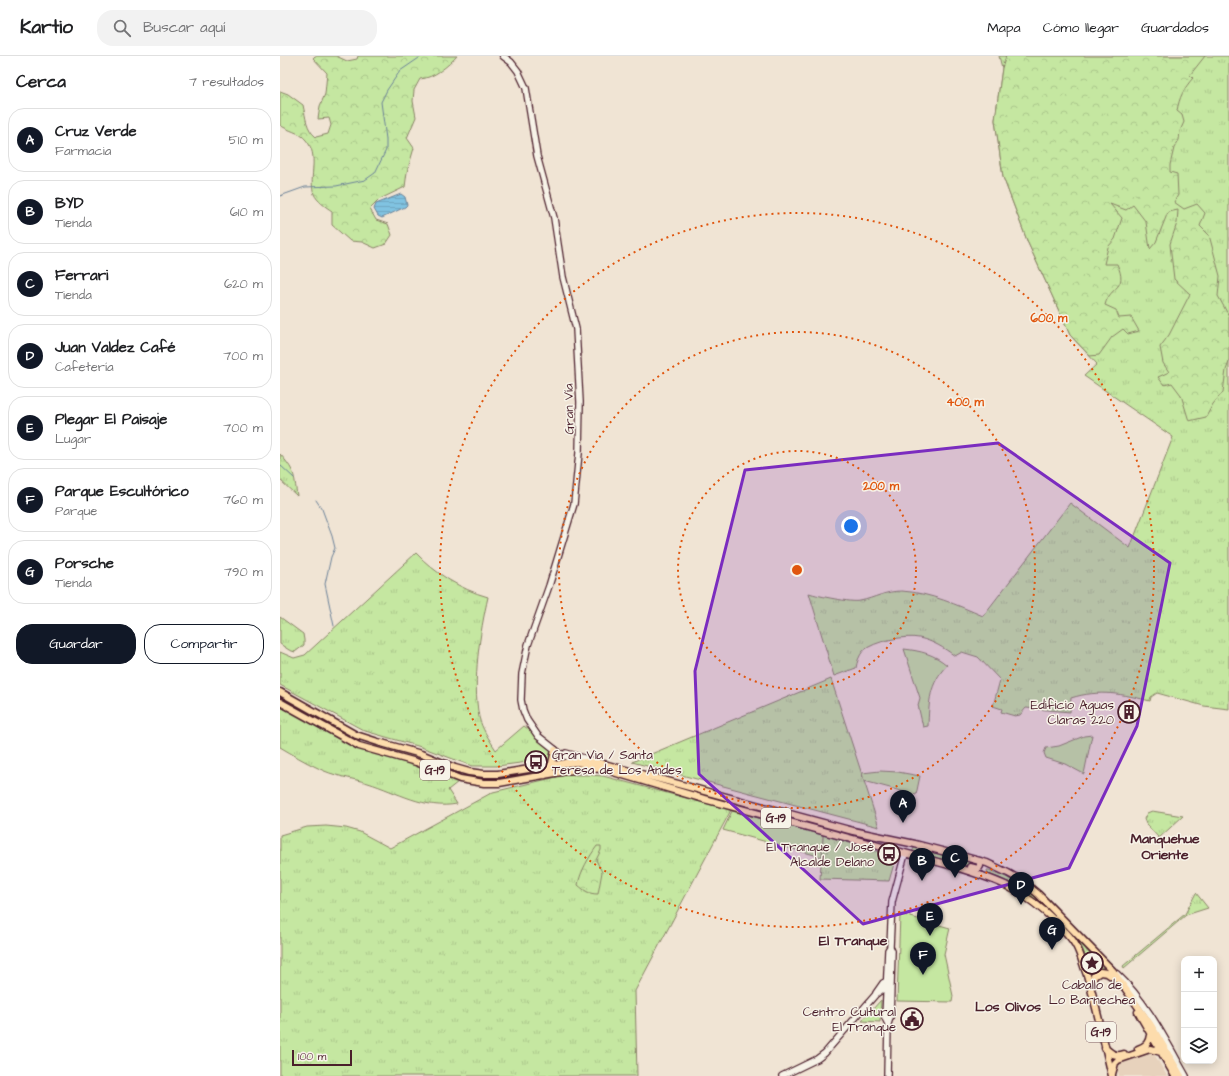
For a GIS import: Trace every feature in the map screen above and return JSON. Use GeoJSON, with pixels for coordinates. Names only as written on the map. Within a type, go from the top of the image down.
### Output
{"type":"FeatureCollection","features":[{"type":"Feature","properties":{"kind":"main road","name":"Gran Vía"},"geometry":{"type":"LineString","coordinates":[[503,56],[512,62],[518,70],[526,88],[537,156],[557,230],[563,277],[576,329],[578,347],[580,427],[575,497],[560,552],[528,644],[522,683],[522,705],[527,720],[538,736],[562,755],[603,769]]}},
{"type":"Feature","properties":{"kind":"main road","name":"G-19"},"geometry":{"type":"LineString","coordinates":[[280,692],[356,735],[421,754],[462,770],[491,774],[552,764],[600,762],[866,834],[915,844],[994,866],[1018,879],[1038,894],[1113,971],[1123,979],[1157,1026],[1186,1076]]}},
{"type":"Feature","properties":{"kind":"main road","name":"G-19"},"geometry":{"type":"LineString","coordinates":[[280,702],[359,746],[416,762],[460,779],[484,783],[509,782],[584,768],[603,769],[704,799],[986,876],[1008,886],[1030,899],[1072,939],[1079,952],[1091,989],[1112,1076]]}},
{"type":"Feature","properties":{"kind":"main road","name":"Gran Vía"},"geometry":{"type":"LineString","coordinates":[[557,751],[600,762]]}},
{"type":"Feature","properties":{"kind":"main road"},"geometry":{"type":"LineString","coordinates":[[545,775],[550,770],[557,751]]}},
{"type":"Feature","properties":{"kind":"main road"},"geometry":{"type":"LineString","coordinates":[[484,783],[489,777],[514,775],[530,768]]}},
{"type":"Feature","properties":{"kind":"main road"},"geometry":{"type":"LineString","coordinates":[[866,834],[901,845],[905,854],[892,902],[890,946],[892,951],[885,1018],[888,1024]]}},
{"type":"Feature","properties":{"kind":"main road"},"geometry":{"type":"LineString","coordinates":[[949,865],[952,863],[977,869],[980,866],[980,861]]}},
{"type":"Feature","properties":{"kind":"main road"},"geometry":{"type":"LineString","coordinates":[[986,876],[986,869],[994,866]]}},
{"type":"Feature","properties":{"kind":"main road"},"geometry":{"type":"LineString","coordinates":[[1113,971],[1151,1025],[1181,1076]]}},
{"type":"Feature","properties":{"kind":"main road"},"geometry":{"type":"LineString","coordinates":[[1091,989],[1094,976],[1100,972],[1109,974],[1120,981]]}},
{"type":"Feature","properties":{"kind":"main road"},"geometry":{"type":"LineString","coordinates":[[782,1076],[825,1053],[876,994],[889,982]]}},
{"type":"Feature","properties":{"kind":"main road"},"geometry":{"type":"LineString","coordinates":[[887,1076],[888,1024],[890,1018],[889,982]]}},
{"type":"Feature","properties":{"kind":"main road"},"geometry":{"type":"LineString","coordinates":[[876,994],[883,995],[886,999]]}},
{"type":"Feature","properties":{"kind":"main road"},"geometry":{"type":"LineString","coordinates":[[1130,994],[1150,1035],[1175,1076]]}},
{"type":"Feature","properties":{"kind":"main road"},"geometry":{"type":"LineString","coordinates":[[1105,1048],[1112,1055],[1118,1056],[1144,1047],[1148,1044],[1150,1035]]}},
{"type":"Feature","properties":{"kind":"main road"},"geometry":{"type":"LineString","coordinates":[[1112,1076],[1114,1064],[1118,1060],[1150,1049],[1160,1052]]}},
{"type":"Feature","properties":{"kind":"highlighted area"},"geometry":{"type":"Polygon","coordinates":[[[998,443],[1170,563],[1137,726],[1069,868],[863,924],[699,774],[695,671],[745,470],[998,443]]]}},
{"type":"Feature","properties":{"kind":"shaded area"},"geometry":{"type":"Polygon","coordinates":[[[1149,1054],[1154,1054],[1167,1076],[1119,1076],[1116,1065],[1149,1054]]]}},
{"type":"Feature","properties":{"kind":"green space"},"geometry":{"type":"Polygon","coordinates":[[[315,56],[336,56],[347,61],[357,59],[358,56],[457,56],[435,74],[420,79],[414,90],[413,101],[416,117],[407,138],[414,148],[407,172],[405,187],[380,199],[370,209],[376,220],[388,224],[392,235],[386,244],[375,248],[362,242],[350,241],[332,225],[332,211],[324,206],[314,194],[312,181],[313,160],[310,146],[301,135],[280,125],[280,91],[288,94],[303,105],[308,127],[316,137],[328,134],[331,125],[329,118],[318,119],[320,106],[325,94],[327,73],[313,58],[315,56]]]}},
{"type":"Feature","properties":{"kind":"green space"},"geometry":{"type":"Polygon","coordinates":[[[999,56],[1229,56],[1229,709],[1204,706],[1157,693],[1151,697],[1150,701],[1130,696],[1101,693],[1081,695],[1071,698],[1070,712],[1026,708],[1020,715],[1015,716],[1001,712],[1002,709],[993,706],[1000,680],[978,657],[962,652],[955,656],[934,643],[913,637],[898,638],[874,644],[868,647],[860,655],[856,668],[834,676],[809,593],[835,599],[860,601],[890,592],[913,592],[944,600],[983,616],[1070,503],[1130,548],[1173,437],[1084,376],[1097,364],[1070,335],[1028,243],[1003,177],[995,120],[1002,68],[999,56]]]}},
{"type":"Feature","properties":{"kind":"green space"},"geometry":{"type":"Polygon","coordinates":[[[1006,56],[1205,56],[1190,75],[1193,78],[1185,89],[1179,102],[1177,111],[1182,115],[1184,122],[1180,131],[1179,140],[1174,148],[1170,172],[1177,174],[1178,195],[1174,202],[1184,209],[1197,204],[1205,213],[1200,226],[1209,235],[1220,276],[1218,296],[1229,316],[1229,362],[1226,370],[1223,392],[1213,404],[1206,417],[1189,421],[1181,395],[1172,383],[1164,385],[1158,377],[1169,372],[1163,363],[1160,347],[1169,335],[1190,294],[1174,279],[1170,244],[1177,223],[1178,210],[1168,212],[1156,242],[1150,249],[1146,222],[1133,205],[1126,210],[1110,204],[1122,218],[1115,239],[1108,247],[1104,264],[1117,264],[1121,279],[1120,283],[1107,299],[1105,305],[1116,310],[1119,318],[1131,317],[1139,331],[1128,334],[1123,329],[1112,337],[1099,355],[1090,356],[1070,335],[1028,243],[1003,177],[995,120],[1002,68],[1006,56]]]}},
{"type":"Feature","properties":{"kind":"green space"},"geometry":{"type":"Polygon","coordinates":[[[280,454],[289,465],[293,473],[297,496],[280,480],[280,454]]]}},
{"type":"Feature","properties":{"kind":"green space"},"geometry":{"type":"Polygon","coordinates":[[[416,553],[432,568],[449,580],[468,590],[488,597],[482,625],[476,688],[479,717],[486,734],[496,750],[524,726],[554,749],[551,759],[497,766],[472,766],[421,747],[365,731],[280,685],[280,652],[294,658],[305,655],[416,553]]]}},
{"type":"Feature","properties":{"kind":"green space"},"geometry":{"type":"Polygon","coordinates":[[[280,617],[303,634],[304,645],[295,652],[280,644],[280,617]]]}},
{"type":"Feature","properties":{"kind":"green space"},"geometry":{"type":"Polygon","coordinates":[[[904,649],[927,654],[937,658],[947,665],[933,686],[928,726],[923,727],[918,705],[920,698],[904,649]]]}},
{"type":"Feature","properties":{"kind":"green space"},"geometry":{"type":"Polygon","coordinates":[[[831,679],[879,827],[632,762],[831,679]]]}},
{"type":"Feature","properties":{"kind":"green space"},"geometry":{"type":"Polygon","coordinates":[[[280,706],[358,748],[415,765],[458,782],[448,790],[457,804],[434,805],[411,799],[368,783],[324,771],[303,761],[280,747],[280,706]]]}},
{"type":"Feature","properties":{"kind":"green space"},"geometry":{"type":"Polygon","coordinates":[[[1092,735],[1084,774],[1065,764],[1046,758],[1044,753],[1046,748],[1059,746],[1084,736],[1092,735]]]}},
{"type":"Feature","properties":{"kind":"green space"},"geometry":{"type":"Polygon","coordinates":[[[880,771],[898,772],[920,776],[916,795],[864,781],[862,773],[880,771]]]}},
{"type":"Feature","properties":{"kind":"green space"},"geometry":{"type":"Polygon","coordinates":[[[565,775],[603,776],[731,810],[635,991],[637,1076],[280,1076],[280,835],[307,827],[326,826],[346,828],[360,832],[390,848],[493,792],[565,775]]]}},
{"type":"Feature","properties":{"kind":"green space"},"geometry":{"type":"Polygon","coordinates":[[[732,811],[823,835],[822,857],[723,830],[732,811]]]}},
{"type":"Feature","properties":{"kind":"green space"},"geometry":{"type":"Polygon","coordinates":[[[1152,811],[1183,816],[1159,838],[1146,824],[1144,819],[1147,813],[1152,811]]]}},
{"type":"Feature","properties":{"kind":"green space"},"geometry":{"type":"Polygon","coordinates":[[[823,835],[896,857],[889,881],[820,879],[823,835]]]}},
{"type":"Feature","properties":{"kind":"green space"},"geometry":{"type":"Polygon","coordinates":[[[597,846],[601,846],[601,850],[596,860],[602,872],[598,894],[587,892],[578,885],[585,865],[597,846]]]}},
{"type":"Feature","properties":{"kind":"green space"},"geometry":{"type":"Polygon","coordinates":[[[914,848],[978,864],[977,868],[912,852],[914,848]]]}},
{"type":"Feature","properties":{"kind":"green space"},"geometry":{"type":"Polygon","coordinates":[[[987,870],[1015,881],[1034,895],[1055,915],[1105,970],[1091,978],[1083,951],[1077,940],[1067,929],[1043,906],[1026,893],[998,877],[988,874],[987,870]]]}},
{"type":"Feature","properties":{"kind":"green space"},"geometry":{"type":"Polygon","coordinates":[[[1196,893],[1208,908],[1186,915],[1124,968],[1123,966],[1185,914],[1196,893]]]}},
{"type":"Feature","properties":{"kind":"green space"},"geometry":{"type":"Polygon","coordinates":[[[900,914],[950,928],[944,954],[953,996],[952,1002],[897,1001],[900,914]]]}},
{"type":"Feature","properties":{"kind":"green space"},"geometry":{"type":"Polygon","coordinates":[[[881,1000],[880,1022],[862,1021],[881,1000]]]}},
{"type":"Feature","properties":{"kind":"water"},"geometry":{"type":"Polygon","coordinates":[[[401,194],[405,197],[407,205],[405,207],[382,218],[378,216],[374,209],[376,204],[401,194]]]}},
{"type":"Feature","properties":{"kind":"waterway"},"geometry":{"type":"LineString","coordinates":[[280,196],[305,187],[336,186],[365,180],[375,173],[386,150],[381,102],[400,71],[422,56]]}},
{"type":"Feature","properties":{"kind":"waterway"},"geometry":{"type":"LineString","coordinates":[[280,465],[294,478]]}},
{"type":"Feature","properties":{"kind":"waterway"},"geometry":{"type":"LineString","coordinates":[[316,500],[322,509],[335,548],[331,557],[325,584],[334,626]]}},
{"type":"Feature","properties":{"kind":"place","name":"Edificio Aguas Claras 220"},"geometry":{"type":"Point","coordinates":[1129,712]}},
{"type":"Feature","properties":{"kind":"place","name":"Gran Via / Santa Teresa de Los Andes"},"geometry":{"type":"Point","coordinates":[536,762]}},
{"type":"Feature","properties":{"kind":"place","name":"Cruz Verde"},"geometry":{"type":"Point","coordinates":[903,823]}},
{"type":"Feature","properties":{"kind":"place","name":"El Tranque / José Alcalde Delano"},"geometry":{"type":"Point","coordinates":[889,854]}},
{"type":"Feature","properties":{"kind":"place","name":"Ferrari"},"geometry":{"type":"Point","coordinates":[955,878]}},
{"type":"Feature","properties":{"kind":"place","name":"BYD"},"geometry":{"type":"Point","coordinates":[922,881]}},
{"type":"Feature","properties":{"kind":"place","name":"Juan Valdez Café"},"geometry":{"type":"Point","coordinates":[1021,905]}},
{"type":"Feature","properties":{"kind":"place","name":"Plegar El Paisaje"},"geometry":{"type":"Point","coordinates":[930,936]}},
{"type":"Feature","properties":{"kind":"place","name":"Porsche"},"geometry":{"type":"Point","coordinates":[1052,950]}},
{"type":"Feature","properties":{"kind":"place","name":"Caballo de Lo Barnechea"},"geometry":{"type":"Point","coordinates":[1092,963]}},
{"type":"Feature","properties":{"kind":"place","name":"Parque Escultórico"},"geometry":{"type":"Point","coordinates":[923,975]}},
{"type":"Feature","properties":{"kind":"place","name":"Centro Cultural El Tranque"},"geometry":{"type":"Point","coordinates":[912,1019]}},
{"type":"Feature","properties":{"kind":"district","name":"Manquehue Oriente"},"geometry":{"type":"Point","coordinates":[1165,848]}},
{"type":"Feature","properties":{"kind":"district","name":"El Tranque"},"geometry":{"type":"Point","coordinates":[853,941]}},
{"type":"Feature","properties":{"kind":"district","name":"Los Olivos"},"geometry":{"type":"Point","coordinates":[1008,1007]}}]}
